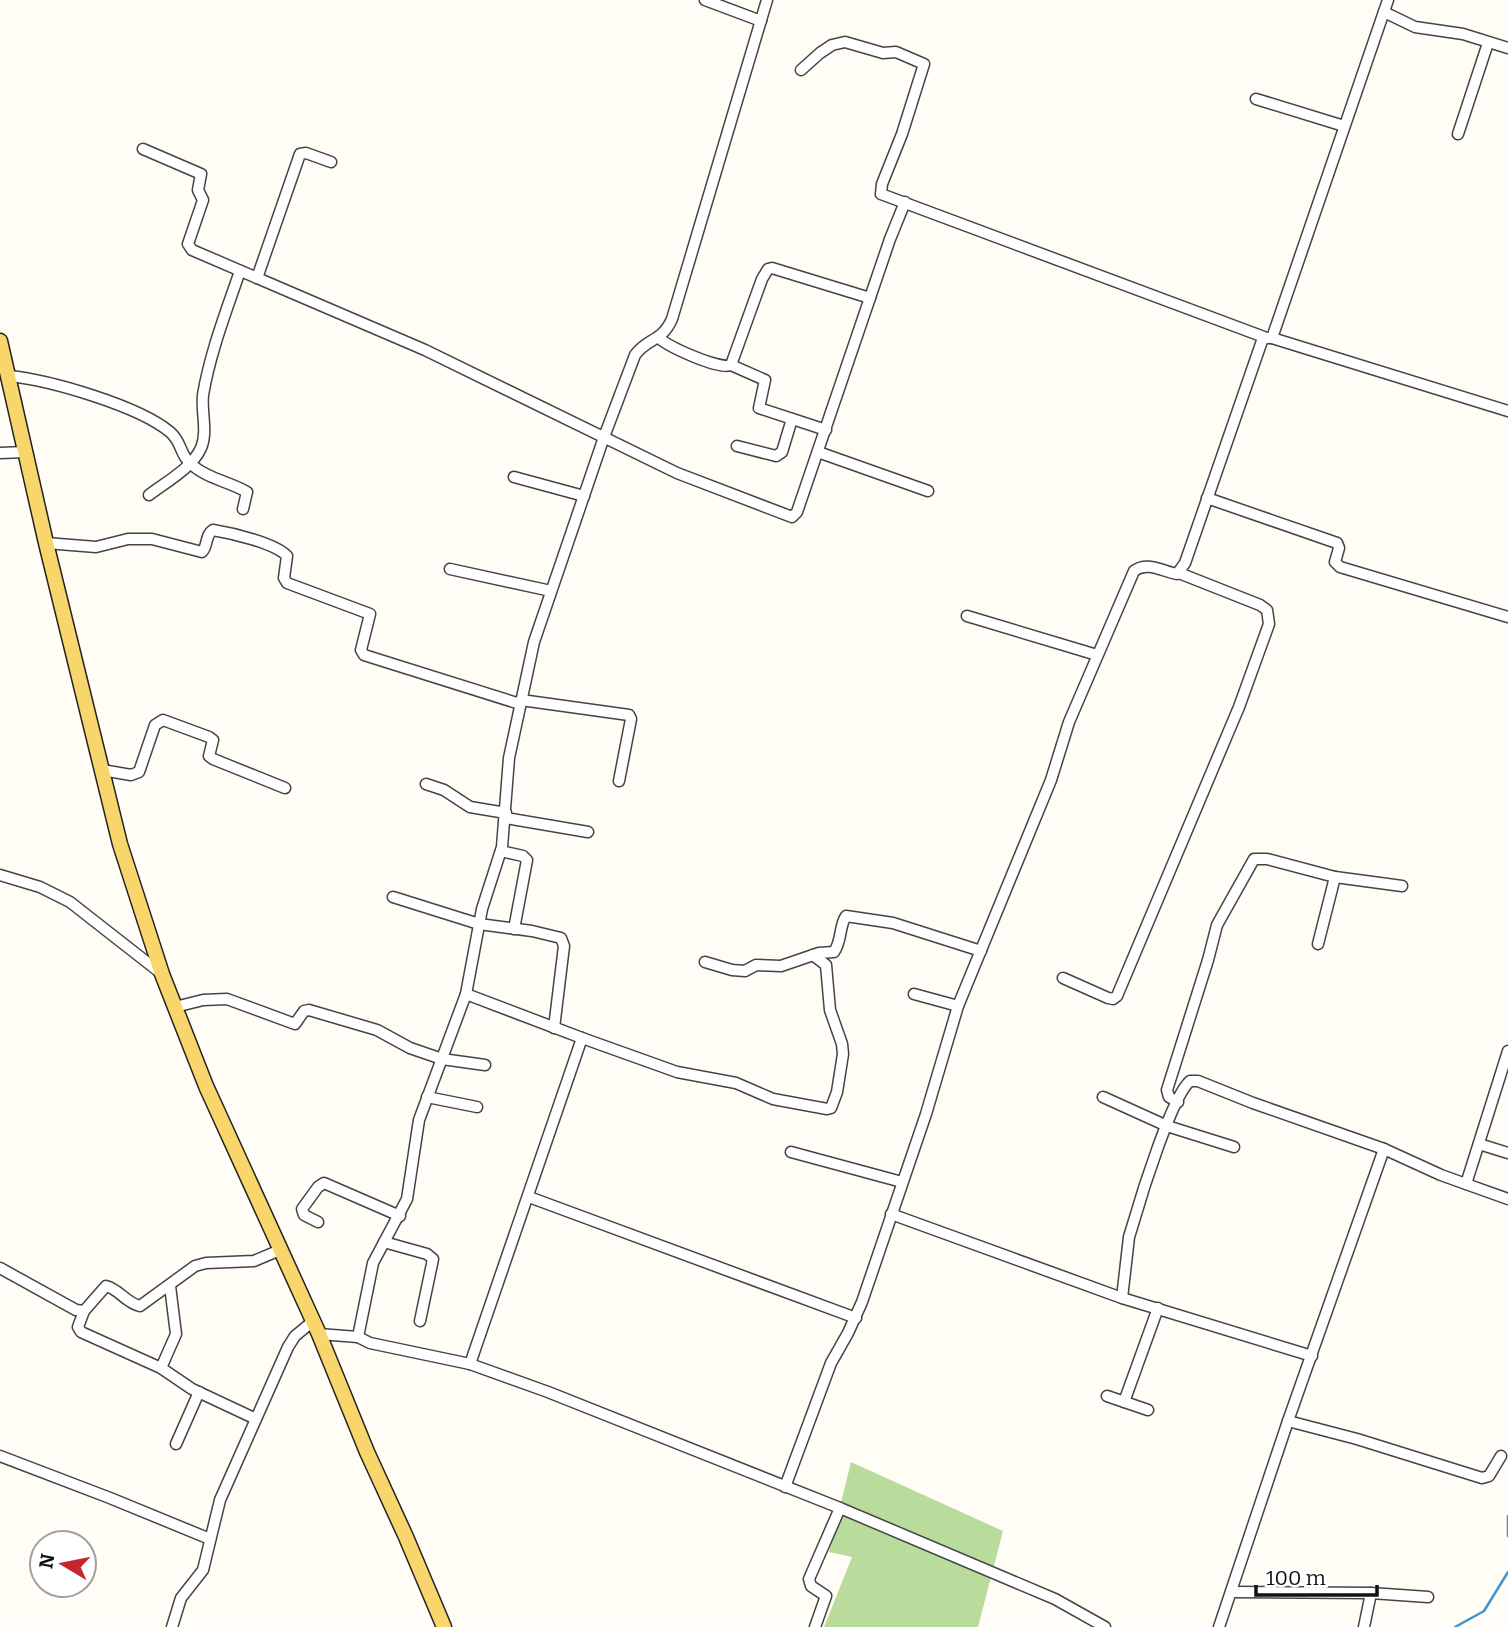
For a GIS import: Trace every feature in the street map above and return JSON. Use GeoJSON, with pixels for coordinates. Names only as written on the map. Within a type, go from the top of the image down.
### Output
{"type":"FeatureCollection","features":[{"type":"Feature","properties":{"kind":"main road"},"geometry":{"type":"LineString","coordinates":[[0,341],[46,543],[129,877],[162,974],[206,1086],[315,1328],[444,1627]]}},
{"type":"Feature","properties":{"kind":"street"},"geometry":{"type":"LineString","coordinates":[[705,0],[761,21]]}},
{"type":"Feature","properties":{"kind":"street"},"geometry":{"type":"LineString","coordinates":[[358,1337],[373,1263],[407,1199],[415,1138],[427,1097],[466,994],[479,924],[501,851],[506,816],[507,768],[534,642],[635,355],[645,344],[659,338],[672,319],[767,0]]}},
{"type":"Feature","properties":{"kind":"street"},"geometry":{"type":"LineString","coordinates":[[1179,573],[1185,564],[1247,377],[1268,338],[1388,0]]}},
{"type":"Feature","properties":{"kind":"street"},"geometry":{"type":"LineString","coordinates":[[1384,12],[1415,27],[1463,34],[1508,48]]}},
{"type":"Feature","properties":{"kind":"street"},"geometry":{"type":"LineString","coordinates":[[801,70],[832,45],[845,42],[883,53],[896,52],[924,64],[902,134],[880,190],[885,196],[1268,338],[1508,411]]}},
{"type":"Feature","properties":{"kind":"street"},"geometry":{"type":"LineString","coordinates":[[1458,134],[1488,43]]}},
{"type":"Feature","properties":{"kind":"street"},"geometry":{"type":"LineString","coordinates":[[1256,99],[1344,126]]}},
{"type":"Feature","properties":{"kind":"street"},"geometry":{"type":"LineString","coordinates":[[143,149],[200,172],[198,190],[203,200],[188,247],[425,350],[688,478],[792,517],[797,512],[905,202]]}},
{"type":"Feature","properties":{"kind":"street"},"geometry":{"type":"LineString","coordinates":[[257,278],[300,154],[306,153],[331,162]]}},
{"type":"Feature","properties":{"kind":"street"},"geometry":{"type":"LineString","coordinates":[[731,365],[768,269],[780,270],[870,298]]}},
{"type":"Feature","properties":{"kind":"street"},"geometry":{"type":"LineString","coordinates":[[149,495],[190,463],[200,451],[204,439],[202,410],[208,371],[240,271]]}},
{"type":"Feature","properties":{"kind":"street"},"geometry":{"type":"LineString","coordinates":[[659,338],[669,346],[721,366],[731,365],[765,380],[759,408],[826,430]]}},
{"type":"Feature","properties":{"kind":"street"},"geometry":{"type":"LineString","coordinates":[[9,376],[37,380],[142,415],[180,441],[190,463],[247,492],[243,509]]}},
{"type":"Feature","properties":{"kind":"street"},"geometry":{"type":"LineString","coordinates":[[737,446],[776,456],[782,452],[792,419]]}},
{"type":"Feature","properties":{"kind":"street"},"geometry":{"type":"LineString","coordinates":[[0,453],[25,452]]}},
{"type":"Feature","properties":{"kind":"street"},"geometry":{"type":"LineString","coordinates":[[818,452],[928,491]]}},
{"type":"Feature","properties":{"kind":"street"},"geometry":{"type":"LineString","coordinates":[[514,477],[584,496]]}},
{"type":"Feature","properties":{"kind":"street"},"geometry":{"type":"LineString","coordinates":[[1207,498],[1337,543],[1339,548],[1335,562],[1340,566],[1508,618]]}},
{"type":"Feature","properties":{"kind":"street"},"geometry":{"type":"LineString","coordinates":[[46,543],[96,547],[128,539],[152,540],[202,552],[208,534],[213,530],[282,551],[288,556],[284,578],[287,583],[370,614],[361,650],[363,655],[521,702],[629,715],[631,719],[619,782]]}},
{"type":"Feature","properties":{"kind":"street"},"geometry":{"type":"LineString","coordinates":[[785,1487],[831,1363],[856,1318],[926,1114],[958,1006],[1051,780],[1069,722],[1134,571],[1148,566],[1179,573],[1260,605],[1267,610],[1269,624],[1239,707],[1117,996],[1108,998],[1063,978]]}},
{"type":"Feature","properties":{"kind":"street"},"geometry":{"type":"LineString","coordinates":[[450,569],[551,591]]}},
{"type":"Feature","properties":{"kind":"street"},"geometry":{"type":"LineString","coordinates":[[967,616],[1097,655]]}},
{"type":"Feature","properties":{"kind":"street"},"geometry":{"type":"LineString","coordinates":[[102,770],[131,775],[139,772],[155,725],[163,720],[213,740],[209,756],[213,759],[285,788]]}},
{"type":"Feature","properties":{"kind":"street"},"geometry":{"type":"LineString","coordinates":[[426,784],[444,790],[470,807],[588,832]]}},
{"type":"Feature","properties":{"kind":"street"},"geometry":{"type":"LineString","coordinates":[[501,851],[523,856],[527,862],[514,929]]}},
{"type":"Feature","properties":{"kind":"street"},"geometry":{"type":"LineString","coordinates":[[1178,1102],[1169,1097],[1167,1090],[1217,925],[1250,863],[1259,857],[1335,877],[1402,886]]}},
{"type":"Feature","properties":{"kind":"street"},"geometry":{"type":"LineString","coordinates":[[0,875],[40,887],[70,902],[162,974]]}},
{"type":"Feature","properties":{"kind":"street"},"geometry":{"type":"LineString","coordinates":[[1318,944],[1335,877]]}},
{"type":"Feature","properties":{"kind":"street"},"geometry":{"type":"LineString","coordinates":[[393,897],[479,924],[550,935],[563,941],[554,1028]]}},
{"type":"Feature","properties":{"kind":"street"},"geometry":{"type":"LineString","coordinates":[[705,962],[745,971],[756,965],[781,965],[836,950],[846,916],[893,923],[981,951]]}},
{"type":"Feature","properties":{"kind":"street"},"geometry":{"type":"LineString","coordinates":[[466,994],[677,1072],[736,1083],[773,1099],[827,1109],[831,1108],[840,1080],[842,1044],[830,1010],[828,970],[821,960],[813,955]]}},
{"type":"Feature","properties":{"kind":"street"},"geometry":{"type":"LineString","coordinates":[[914,994],[958,1006]]}},
{"type":"Feature","properties":{"kind":"street"},"geometry":{"type":"LineString","coordinates":[[175,1007],[203,1000],[227,999],[295,1024],[304,1011],[309,1010],[377,1030],[410,1048],[442,1059],[485,1065]]}},
{"type":"Feature","properties":{"kind":"street"},"geometry":{"type":"LineString","coordinates":[[470,1364],[582,1038]]}},
{"type":"Feature","properties":{"kind":"street"},"geometry":{"type":"LineString","coordinates":[[1466,1184],[1508,1051]]}},
{"type":"Feature","properties":{"kind":"street"},"geometry":{"type":"LineString","coordinates":[[1122,1298],[1129,1237],[1146,1181],[1186,1083],[1194,1080],[1384,1149],[1441,1175],[1508,1199]]}},
{"type":"Feature","properties":{"kind":"street"},"geometry":{"type":"LineString","coordinates":[[427,1097],[477,1107]]}},
{"type":"Feature","properties":{"kind":"street"},"geometry":{"type":"LineString","coordinates":[[1103,1097],[1167,1126],[1234,1147]]}},
{"type":"Feature","properties":{"kind":"street"},"geometry":{"type":"LineString","coordinates":[[1479,1144],[1508,1153]]}},
{"type":"Feature","properties":{"kind":"street"},"geometry":{"type":"LineString","coordinates":[[1219,1627],[1384,1149]]}},
{"type":"Feature","properties":{"kind":"street"},"geometry":{"type":"LineString","coordinates":[[791,1152],[902,1182]]}},
{"type":"Feature","properties":{"kind":"street"},"geometry":{"type":"LineString","coordinates":[[318,1222],[304,1215],[302,1209],[324,1183],[400,1216]]}},
{"type":"Feature","properties":{"kind":"street"},"geometry":{"type":"LineString","coordinates":[[529,1196],[856,1318]]}},
{"type":"Feature","properties":{"kind":"street"},"geometry":{"type":"LineString","coordinates":[[891,1214],[1122,1298],[1312,1356]]}},
{"type":"Feature","properties":{"kind":"street"},"geometry":{"type":"LineString","coordinates":[[384,1242],[428,1254],[433,1259],[420,1321]]}},
{"type":"Feature","properties":{"kind":"street"},"geometry":{"type":"LineString","coordinates":[[256,1419],[199,1392],[161,1368],[81,1332],[78,1328],[84,1311],[106,1286],[112,1287],[136,1306],[140,1306],[195,1266],[254,1261],[280,1250]]}},
{"type":"Feature","properties":{"kind":"street"},"geometry":{"type":"LineString","coordinates":[[0,1268],[76,1310],[84,1311]]}},
{"type":"Feature","properties":{"kind":"street"},"geometry":{"type":"LineString","coordinates":[[161,1368],[176,1334],[170,1286]]}},
{"type":"Feature","properties":{"kind":"street"},"geometry":{"type":"LineString","coordinates":[[1124,1402],[1158,1308]]}},
{"type":"Feature","properties":{"kind":"street"},"geometry":{"type":"LineString","coordinates":[[172,1627],[181,1598],[202,1570],[220,1500],[291,1340],[315,1328],[470,1364],[548,1392],[840,1508],[1055,1599],[1090,1623],[1105,1627]]}},
{"type":"Feature","properties":{"kind":"street"},"geometry":{"type":"LineString","coordinates":[[176,1444],[199,1392]]}},
{"type":"Feature","properties":{"kind":"street"},"geometry":{"type":"LineString","coordinates":[[1107,1396],[1148,1410]]}},
{"type":"Feature","properties":{"kind":"street"},"geometry":{"type":"LineString","coordinates":[[1288,1421],[1344,1435],[1482,1478],[1489,1476],[1501,1456]]}},
{"type":"Feature","properties":{"kind":"street"},"geometry":{"type":"LineString","coordinates":[[0,1457],[210,1539]]}},
{"type":"Feature","properties":{"kind":"street"},"geometry":{"type":"LineString","coordinates":[[815,1627],[827,1600],[824,1593],[811,1586],[809,1579],[840,1508]]}},
{"type":"Feature","properties":{"kind":"street"},"geometry":{"type":"LineString","coordinates":[[1231,1592],[1371,1593],[1428,1597]]}},
{"type":"Feature","properties":{"kind":"street"},"geometry":{"type":"LineString","coordinates":[[1364,1627],[1371,1593]]}},
{"type":"Feature","properties":{"kind":"green space"},"geometry":{"type":"Polygon","coordinates":[[[851,1462],[1003,1531],[978,1627],[824,1627],[852,1557],[829,1552],[851,1462]]]}},
{"type":"Feature","properties":{"kind":"waterway"},"geometry":{"type":"LineString","coordinates":[[1508,1516],[1508,1536]]}},
{"type":"Feature","properties":{"kind":"waterway"},"geometry":{"type":"LineString","coordinates":[[1455,1627],[1484,1611],[1508,1572]]}}]}
